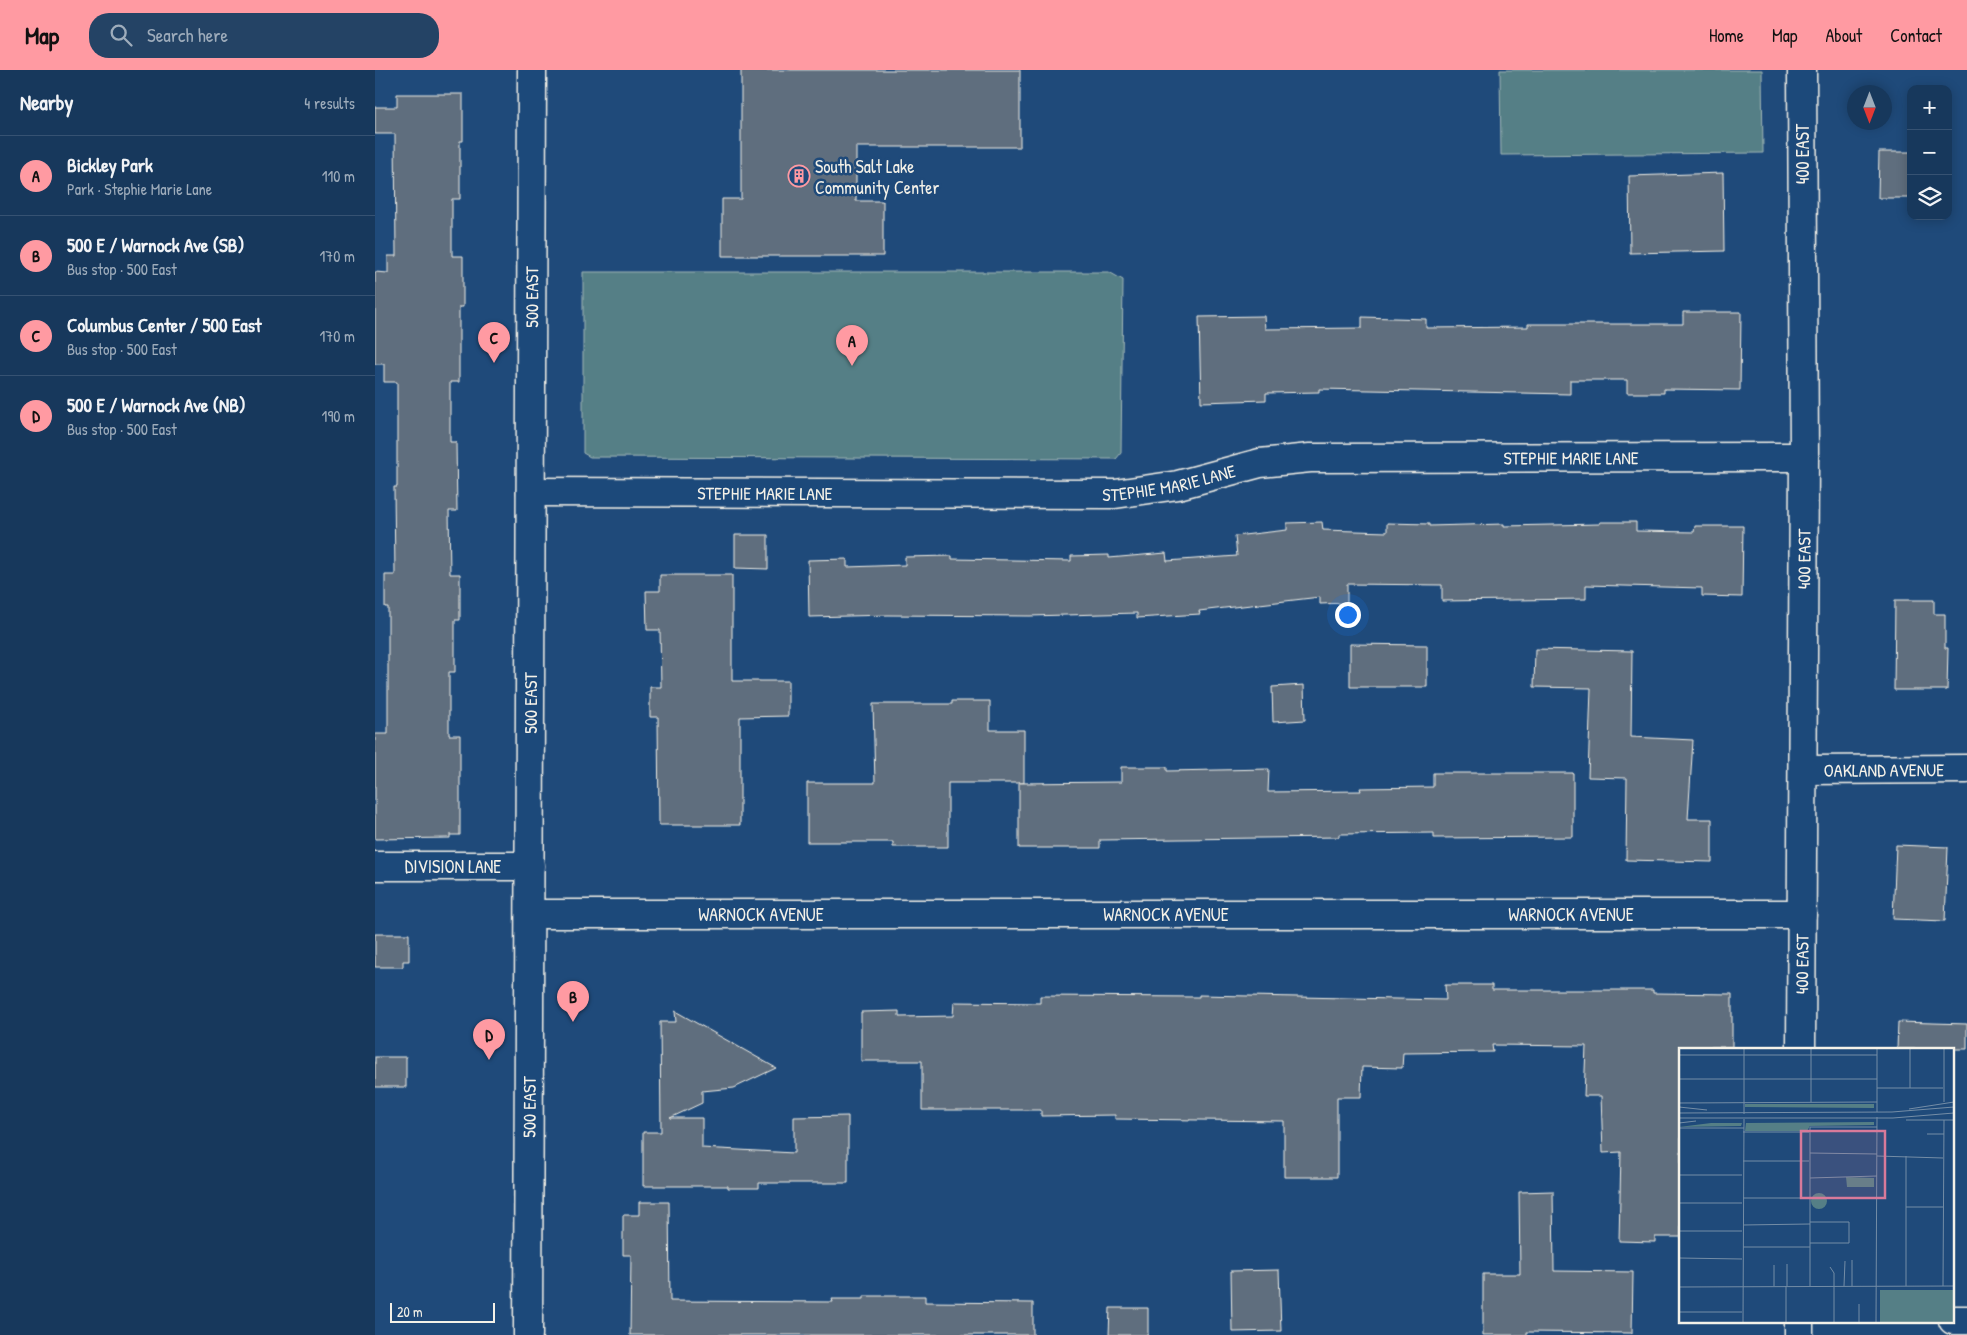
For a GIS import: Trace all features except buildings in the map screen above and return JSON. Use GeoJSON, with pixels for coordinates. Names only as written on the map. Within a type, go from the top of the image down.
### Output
{"type":"FeatureCollection","features":[{"type":"Feature","properties":{"kind":"street","name":"500 EAST"},"geometry":{"type":"LineString","coordinates":[[528,1335],[532,70]]}},
{"type":"Feature","properties":{"kind":"street","name":"400 EAST"},"geometry":{"type":"LineString","coordinates":[[1801,1048],[1804,457],[1802,70]]}},
{"type":"Feature","properties":{"kind":"street","name":"STEPHIE MARIE LANE"},"geometry":{"type":"LineString","coordinates":[[531,492],[1115,494],[1178,485],[1260,463],[1310,458],[1804,457]]}},
{"type":"Feature","properties":{"kind":"street","name":"OAKLAND AVENUE"},"geometry":{"type":"LineString","coordinates":[[1803,770],[1967,769]]}},
{"type":"Feature","properties":{"kind":"street","name":"DIVISION LANE"},"geometry":{"type":"LineString","coordinates":[[375,866],[530,866]]}},
{"type":"Feature","properties":{"kind":"street","name":"WARNOCK AVENUE"},"geometry":{"type":"LineString","coordinates":[[530,914],[1802,914]]}},
{"type":"Feature","properties":{"kind":"street"},"geometry":{"type":"LineString","coordinates":[[1799,1322],[1799,1335]]}},
{"type":"Feature","properties":{"kind":"green space"},"geometry":{"type":"Polygon","coordinates":[[[1500,70],[1762,70],[1763,153],[1501,155],[1500,70]]]}},
{"type":"Feature","properties":{"kind":"green space"},"geometry":{"type":"Polygon","coordinates":[[[583,272],[1109,272],[1123,280],[1121,453],[1116,459],[590,457],[583,453],[583,272]]]}},
{"type":"Feature","properties":{"kind":"place","name":"South Salt Lake Community Center"},"geometry":{"type":"Point","coordinates":[799,176]}},
{"type":"Feature","properties":{"kind":"place","name":"Columbus Center / 500 East"},"geometry":{"type":"Point","coordinates":[494,363]}},
{"type":"Feature","properties":{"kind":"place","name":"Bickley Park"},"geometry":{"type":"Point","coordinates":[852,366]}},
{"type":"Feature","properties":{"kind":"place","name":"500 E / Warnock Ave (SB)"},"geometry":{"type":"Point","coordinates":[573,1022]}},
{"type":"Feature","properties":{"kind":"place","name":"500 E / Warnock Ave (NB)"},"geometry":{"type":"Point","coordinates":[489,1060]}}]}
